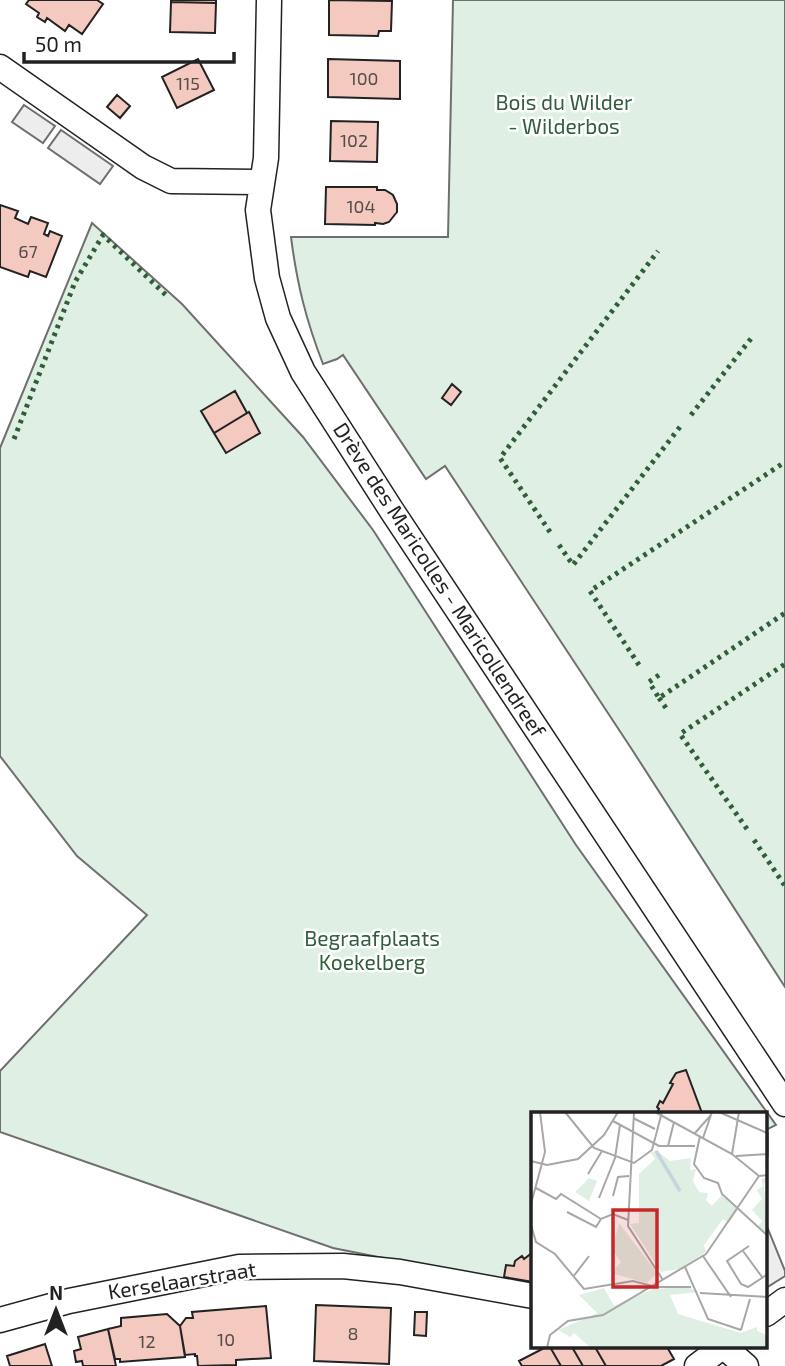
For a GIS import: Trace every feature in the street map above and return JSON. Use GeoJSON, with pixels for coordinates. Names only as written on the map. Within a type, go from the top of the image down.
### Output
{"type":"FeatureCollection","features":[{"type":"Feature","properties":{"kind":"street","name":"Drève des Maricolles - Maricollendreef"},"geometry":{"type":"LineString","coordinates":[[269,0],[265,158],[258,210],[267,278],[278,318],[303,372],[785,1104]]}},
{"type":"Feature","properties":{"kind":"street"},"geometry":{"type":"LineString","coordinates":[[0,67],[144,167],[171,181],[262,182]]}},
{"type":"Feature","properties":{"kind":"street","name":"Kerselaarstraat"},"geometry":{"type":"LineString","coordinates":[[0,1320],[69,1301],[239,1268],[343,1266],[400,1272],[531,1296]]}},
{"type":"Feature","properties":{"kind":"street"},"geometry":{"type":"LineString","coordinates":[[768,1313],[785,1300]]}},
{"type":"Feature","properties":{"kind":"street"},"geometry":{"type":"LineString","coordinates":[[696,1366],[722,1348]]}},
{"type":"Feature","properties":{"kind":"street"},"geometry":{"type":"LineString","coordinates":[[724,1348],[746,1366]]}},
{"type":"Feature","properties":{"kind":"green space","name":"Bois du Wilder - Wilderbos"},"geometry":{"type":"Polygon","coordinates":[[[453,0],[785,0],[785,987],[445,466],[426,479],[343,355],[323,364],[312,332],[299,286],[291,237],[448,237],[453,0]]]}},
{"type":"Feature","properties":{"kind":"green space","name":"Begraafplaats Koekelberg"},"geometry":{"type":"Polygon","coordinates":[[[92,223],[182,304],[303,437],[373,530],[576,845],[767,1112],[531,1112],[531,1286],[333,1248],[0,1132],[0,1071],[147,915],[77,856],[0,756],[0,448],[92,223]]]}},
{"type":"Feature","properties":{"kind":"green space","name":"Begraafplaats Koekelberg"},"geometry":{"type":"Polygon","coordinates":[[[768,1114],[776,1125],[768,1129],[768,1114]]]}},
{"type":"Feature","properties":{"kind":"shaded area"},"geometry":{"type":"Polygon","coordinates":[[[24,105],[55,126],[43,143],[12,122],[24,105]]]}},
{"type":"Feature","properties":{"kind":"shaded area"},"geometry":{"type":"Polygon","coordinates":[[[61,130],[113,166],[100,184],[48,148],[61,130]]]}},
{"type":"Feature","properties":{"kind":"shaded area"},"geometry":{"type":"Polygon","coordinates":[[[768,1229],[785,1271],[785,1276],[768,1287],[768,1229]]]}},
{"type":"Feature","properties":{"kind":"building"},"geometry":{"type":"Polygon","coordinates":[[[29,0],[97,0],[103,4],[82,34],[69,25],[65,31],[47,18],[45,22],[37,17],[39,13],[26,4],[29,0]]]}},
{"type":"Feature","properties":{"kind":"building"},"geometry":{"type":"Polygon","coordinates":[[[216,0],[216,3],[171,2],[216,0]]]}},
{"type":"Feature","properties":{"kind":"building"},"geometry":{"type":"Polygon","coordinates":[[[329,0],[392,1],[391,31],[379,31],[378,36],[329,35],[329,0]]]}},
{"type":"Feature","properties":{"kind":"building"},"geometry":{"type":"Polygon","coordinates":[[[171,2],[216,3],[215,33],[170,32],[171,2]]]}},
{"type":"Feature","properties":{"kind":"building"},"geometry":{"type":"Polygon","coordinates":[[[198,59],[214,90],[177,108],[162,77],[198,59]]]}},
{"type":"Feature","properties":{"kind":"building"},"geometry":{"type":"Polygon","coordinates":[[[328,59],[400,61],[400,99],[328,97],[328,59]]]}},
{"type":"Feature","properties":{"kind":"building"},"geometry":{"type":"Polygon","coordinates":[[[117,95],[130,106],[120,118],[107,107],[117,95]]]}},
{"type":"Feature","properties":{"kind":"building"},"geometry":{"type":"Polygon","coordinates":[[[331,121],[378,122],[377,162],[330,161],[331,121]]]}},
{"type":"Feature","properties":{"kind":"building"},"geometry":{"type":"Polygon","coordinates":[[[326,187],[377,187],[377,190],[385,190],[393,195],[397,212],[389,222],[383,224],[325,224],[326,187]]]}},
{"type":"Feature","properties":{"kind":"building"},"geometry":{"type":"Polygon","coordinates":[[[0,205],[18,211],[15,218],[28,224],[31,217],[48,223],[44,234],[48,236],[50,231],[62,236],[46,277],[30,271],[28,277],[0,267],[0,205]]]}},
{"type":"Feature","properties":{"kind":"building"},"geometry":{"type":"Polygon","coordinates":[[[452,384],[461,392],[451,405],[442,398],[452,384]]]}},
{"type":"Feature","properties":{"kind":"building"},"geometry":{"type":"Polygon","coordinates":[[[235,391],[247,413],[214,433],[201,411],[235,391]]]}},
{"type":"Feature","properties":{"kind":"building"},"geometry":{"type":"Polygon","coordinates":[[[249,412],[260,433],[226,453],[214,433],[249,412]]]}},
{"type":"Feature","properties":{"kind":"building"},"geometry":{"type":"Polygon","coordinates":[[[686,1070],[702,1112],[657,1112],[657,1107],[660,1101],[663,1103],[676,1073],[686,1070]]]}},
{"type":"Feature","properties":{"kind":"building"},"geometry":{"type":"Polygon","coordinates":[[[531,1254],[531,1282],[504,1277],[506,1265],[514,1266],[515,1261],[522,1256],[524,1259],[531,1254]]]}},
{"type":"Feature","properties":{"kind":"building"},"geometry":{"type":"Polygon","coordinates":[[[316,1305],[391,1308],[389,1364],[314,1361],[316,1305]]]}},
{"type":"Feature","properties":{"kind":"building"},"geometry":{"type":"Polygon","coordinates":[[[266,1306],[271,1358],[236,1360],[236,1365],[198,1366],[195,1354],[185,1355],[180,1326],[186,1318],[193,1318],[192,1312],[266,1306]]]}},
{"type":"Feature","properties":{"kind":"building"},"geometry":{"type":"Polygon","coordinates":[[[415,1312],[427,1312],[426,1336],[414,1335],[415,1312]]]}},
{"type":"Feature","properties":{"kind":"building"},"geometry":{"type":"Polygon","coordinates":[[[167,1314],[180,1326],[185,1357],[120,1362],[120,1359],[115,1359],[108,1329],[121,1326],[121,1318],[167,1314]]]}},
{"type":"Feature","properties":{"kind":"building"},"geometry":{"type":"Polygon","coordinates":[[[108,1329],[116,1366],[83,1366],[82,1361],[76,1362],[74,1351],[81,1349],[78,1337],[108,1329]]]}},
{"type":"Feature","properties":{"kind":"building"},"geometry":{"type":"Polygon","coordinates":[[[45,1344],[52,1366],[10,1366],[7,1356],[45,1344]]]}},
{"type":"Feature","properties":{"kind":"building"},"geometry":{"type":"Polygon","coordinates":[[[544,1348],[551,1348],[561,1366],[522,1366],[519,1361],[544,1348]]]}},
{"type":"Feature","properties":{"kind":"building"},"geometry":{"type":"Polygon","coordinates":[[[551,1348],[573,1348],[583,1366],[561,1366],[551,1348]]]}},
{"type":"Feature","properties":{"kind":"building"},"geometry":{"type":"Polygon","coordinates":[[[573,1348],[596,1348],[606,1366],[583,1366],[573,1348]]]}},
{"type":"Feature","properties":{"kind":"building"},"geometry":{"type":"Polygon","coordinates":[[[596,1348],[668,1348],[674,1359],[661,1366],[606,1366],[596,1348]]]}},
{"type":"Feature","properties":{"kind":"hedge"},"geometry":{"type":"LineString","coordinates":[[14,439],[75,282],[103,235],[168,297]]}},
{"type":"Feature","properties":{"kind":"hedge"},"geometry":{"type":"LineString","coordinates":[[550,532],[500,458],[658,251]]}},
{"type":"Feature","properties":{"kind":"hedge"},"geometry":{"type":"LineString","coordinates":[[691,415],[753,336]]}},
{"type":"Feature","properties":{"kind":"hedge"},"geometry":{"type":"LineString","coordinates":[[559,545],[573,565],[683,423]]}},
{"type":"Feature","properties":{"kind":"hedge"},"geometry":{"type":"LineString","coordinates":[[639,665],[590,591],[785,462]]}},
{"type":"Feature","properties":{"kind":"hedge"},"geometry":{"type":"LineString","coordinates":[[659,675],[649,682],[659,698],[785,613]]}},
{"type":"Feature","properties":{"kind":"hedge"},"geometry":{"type":"LineString","coordinates":[[747,829],[680,734],[785,664]]}},
{"type":"Feature","properties":{"kind":"hedge"},"geometry":{"type":"LineString","coordinates":[[659,698],[666,708]]}},
{"type":"Feature","properties":{"kind":"hedge"},"geometry":{"type":"LineString","coordinates":[[754,840],[785,886]]}}]}
